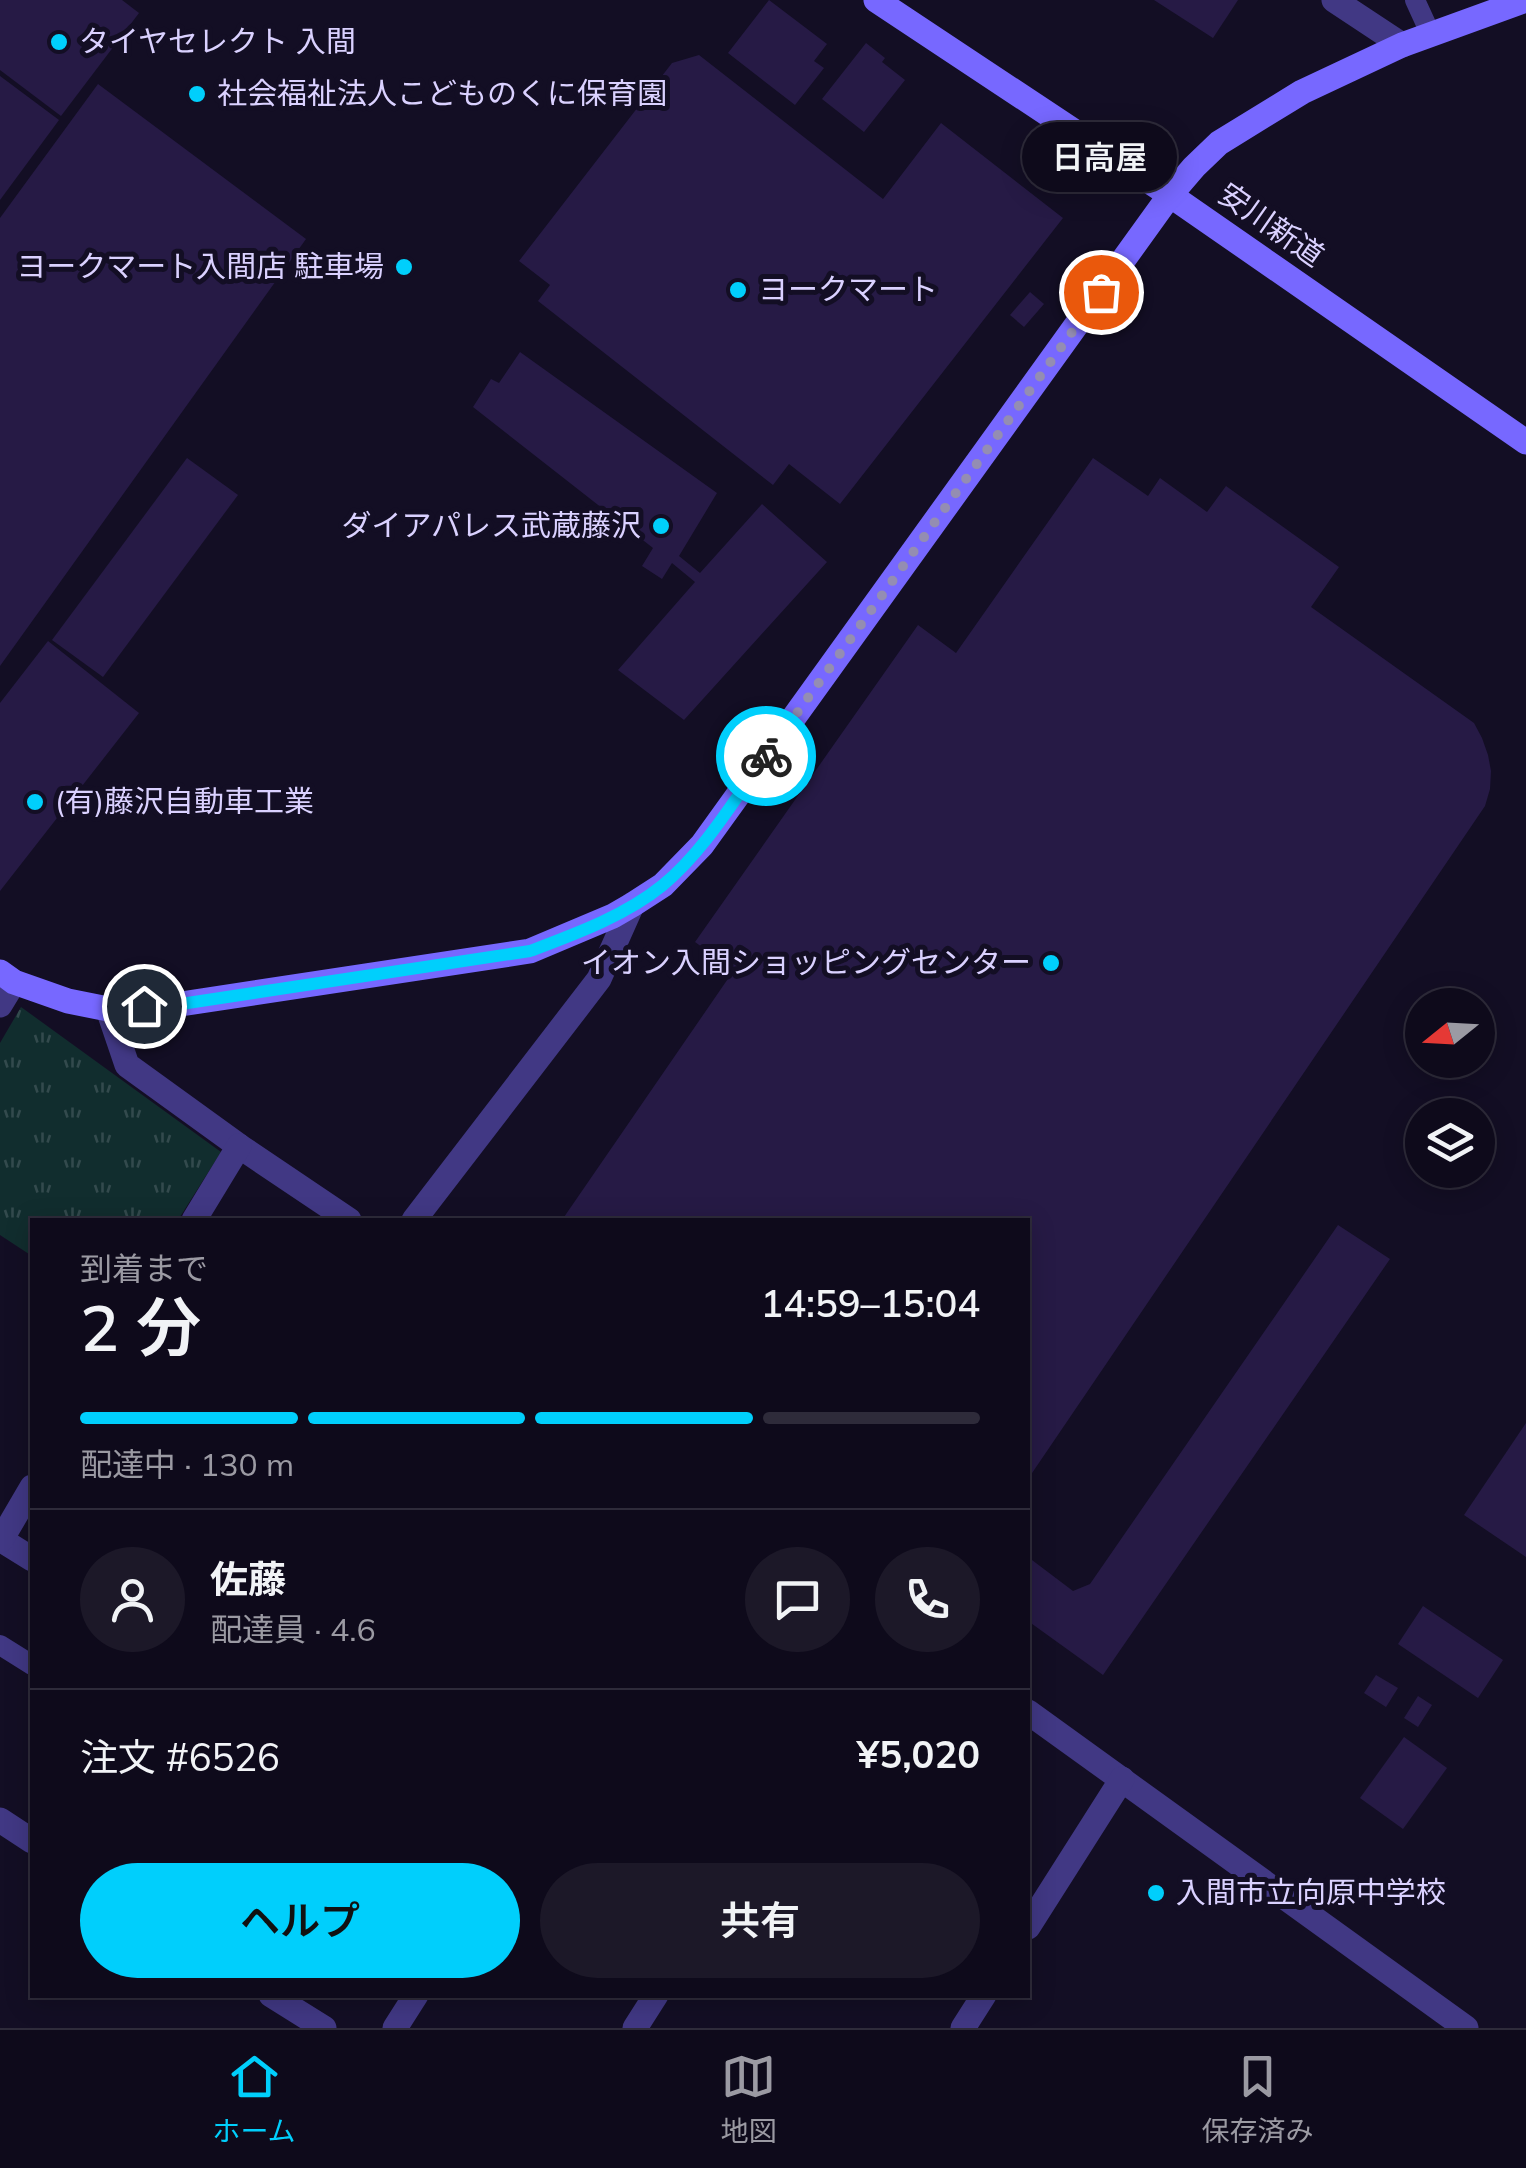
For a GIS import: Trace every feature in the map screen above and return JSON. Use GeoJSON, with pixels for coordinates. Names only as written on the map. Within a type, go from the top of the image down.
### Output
{"type":"FeatureCollection","features":[{"type":"Feature","properties":{"kind":"street","name":"安川新道"},"geometry":{"type":"LineString","coordinates":[[876,0],[1170,195],[1526,442]]}},
{"type":"Feature","properties":{"kind":"street"},"geometry":{"type":"LineString","coordinates":[[1334,0],[1402,45]]}},
{"type":"Feature","properties":{"kind":"street"},"geometry":{"type":"LineString","coordinates":[[0,1005],[7,977],[68,1001],[108,1008],[181,1004],[530,951],[632,905],[662,885],[702,845],[1194,167],[1219,143],[1302,92],[1402,45],[1526,0]]}},
{"type":"Feature","properties":{"kind":"street"},"geometry":{"type":"LineString","coordinates":[[416,1218],[599,980],[632,905]]}},
{"type":"Feature","properties":{"kind":"street"},"geometry":{"type":"LineString","coordinates":[[108,1008],[127,1065],[345,1218]]}},
{"type":"Feature","properties":{"kind":"street"},"geometry":{"type":"LineString","coordinates":[[195,1218],[239,1146]]}},
{"type":"Feature","properties":{"kind":"street"},"geometry":{"type":"LineString","coordinates":[[30,1490],[0,1540],[30,1559]]}},
{"type":"Feature","properties":{"kind":"street"},"geometry":{"type":"LineString","coordinates":[[1030,1713],[1466,2028]]}},
{"type":"Feature","properties":{"kind":"street"},"geometry":{"type":"LineString","coordinates":[[1030,1923],[1122,1779]]}},
{"type":"Feature","properties":{"kind":"street"},"geometry":{"type":"LineString","coordinates":[[0,1820],[30,1840]]}},
{"type":"Feature","properties":{"kind":"street"},"geometry":{"type":"LineString","coordinates":[[275,1998],[316,2026]]}},
{"type":"Feature","properties":{"kind":"street"},"geometry":{"type":"LineString","coordinates":[[395,2028],[414,1998]]}},
{"type":"Feature","properties":{"kind":"street"},"geometry":{"type":"LineString","coordinates":[[635,2028],[654,1998]]}},
{"type":"Feature","properties":{"kind":"street"},"geometry":{"type":"LineString","coordinates":[[963,2028],[982,1998]]}},
{"type":"Feature","properties":{"kind":"lane"},"geometry":{"type":"LineString","coordinates":[[1416,0],[1431,35]]}},
{"type":"Feature","properties":{"kind":"lane"},"geometry":{"type":"LineString","coordinates":[[0,1645],[30,1664]]}},
{"type":"Feature","properties":{"kind":"green space"},"geometry":{"type":"Polygon","coordinates":[[[21,1007],[221,1152],[179,1218],[30,1218],[30,1255],[0,1235],[0,1043],[21,1007]]]}},
{"type":"Feature","properties":{"kind":"building","name":"タイヤセレクト 入間"},"geometry":{"type":"Polygon","coordinates":[[[0,0],[122,0],[139,13],[61,116],[0,70],[0,0]]]}},
{"type":"Feature","properties":{"kind":"building"},"geometry":{"type":"Polygon","coordinates":[[[769,0],[827,44],[814,61],[824,68],[795,105],[728,53],[769,0]]]}},
{"type":"Feature","properties":{"kind":"building"},"geometry":{"type":"Polygon","coordinates":[[[1154,0],[1238,0],[1213,38],[1154,0]]]}},
{"type":"Feature","properties":{"kind":"building"},"geometry":{"type":"Polygon","coordinates":[[[866,43],[905,80],[864,132],[822,99],[866,43]]]}},
{"type":"Feature","properties":{"kind":"building"},"geometry":{"type":"Polygon","coordinates":[[[699,55],[883,199],[941,123],[1063,218],[840,504],[789,464],[773,485],[538,301],[550,285],[519,261],[672,63],[699,55]]]}},
{"type":"Feature","properties":{"kind":"building"},"geometry":{"type":"Polygon","coordinates":[[[0,76],[59,120],[0,200],[0,76]]]}},
{"type":"Feature","properties":{"kind":"building"},"geometry":{"type":"Polygon","coordinates":[[[98,84],[306,239],[0,666],[0,218],[98,84]]]}},
{"type":"Feature","properties":{"kind":"building"},"geometry":{"type":"Polygon","coordinates":[[[1030,292],[1044,304],[1024,327],[1010,315],[1030,292]]]}},
{"type":"Feature","properties":{"kind":"building","name":"ダイアパレス武蔵藤沢"},"geometry":{"type":"Polygon","coordinates":[[[520,352],[717,493],[679,556],[700,573],[762,504],[827,562],[684,720],[618,670],[695,582],[672,563],[662,579],[642,566],[653,548],[473,407],[491,379],[499,383],[520,352]]]}},
{"type":"Feature","properties":{"kind":"building"},"geometry":{"type":"Polygon","coordinates":[[[187,458],[238,495],[103,677],[52,640],[187,458]]]}},
{"type":"Feature","properties":{"kind":"building","name":"イオン入間ショッピングセンター"},"geometry":{"type":"Polygon","coordinates":[[[1093,458],[1148,496],[1160,478],[1207,512],[1226,486],[1339,567],[1311,607],[1474,723],[1491,771],[1485,806],[1030,1476],[1030,1218],[563,1218],[734,970],[695,942],[918,625],[956,653],[1093,458]]]}},
{"type":"Feature","properties":{"kind":"building","name":"(有)藤沢自動車工業"},"geometry":{"type":"Polygon","coordinates":[[[48,641],[139,713],[0,891],[0,703],[48,641]]]}},
{"type":"Feature","properties":{"kind":"building"},"geometry":{"type":"Polygon","coordinates":[[[1338,1225],[1390,1259],[1103,1675],[1030,1622],[1030,1559],[1073,1591],[1090,1584],[1338,1225]]]}},
{"type":"Feature","properties":{"kind":"building"},"geometry":{"type":"Polygon","coordinates":[[[1526,1423],[1526,1557],[1464,1515],[1526,1423]]]}},
{"type":"Feature","properties":{"kind":"building"},"geometry":{"type":"Polygon","coordinates":[[[1423,1606],[1503,1660],[1478,1698],[1398,1644],[1423,1606]]]}},
{"type":"Feature","properties":{"kind":"building"},"geometry":{"type":"Polygon","coordinates":[[[1376,1675],[1398,1688],[1386,1707],[1364,1693],[1376,1675]]]}},
{"type":"Feature","properties":{"kind":"building"},"geometry":{"type":"Polygon","coordinates":[[[1418,1696],[1432,1705],[1418,1727],[1404,1718],[1418,1696]]]}},
{"type":"Feature","properties":{"kind":"building"},"geometry":{"type":"Polygon","coordinates":[[[1404,1737],[1447,1768],[1403,1829],[1360,1798],[1404,1737]]]}},
{"type":"Feature","properties":{"kind":"way so far"},"geometry":{"type":"LineString","coordinates":[[766,756],[1101,292]]}},
{"type":"Feature","properties":{"kind":"place","name":"タイヤセレクト 入間"},"geometry":{"type":"Point","coordinates":[59,42]}},
{"type":"Feature","properties":{"kind":"place","name":"社会福祉法人こどものくに保育園"},"geometry":{"type":"Point","coordinates":[197,94]}},
{"type":"Feature","properties":{"kind":"place","name":"ヨークマート入間店 駐車場"},"geometry":{"type":"Point","coordinates":[404,267]}},
{"type":"Feature","properties":{"kind":"place","name":"ヨークマート"},"geometry":{"type":"Point","coordinates":[738,290]}},
{"type":"Feature","properties":{"kind":"place","name":"日高屋"},"geometry":{"type":"Point","coordinates":[1101,292]}},
{"type":"Feature","properties":{"kind":"place","name":"ダイアパレス武蔵藤沢"},"geometry":{"type":"Point","coordinates":[661,526]}},
{"type":"Feature","properties":{"kind":"place","name":"(有)藤沢自動車工業"},"geometry":{"type":"Point","coordinates":[35,802]}},
{"type":"Feature","properties":{"kind":"place","name":"イオン入間ショッピングセンター"},"geometry":{"type":"Point","coordinates":[1051,963]}},
{"type":"Feature","properties":{"kind":"place","name":"入間市立向原中学校"},"geometry":{"type":"Point","coordinates":[1156,1893]}},
{"type":"Feature","properties":{"kind":"route"},"geometry":{"type":"LineString","coordinates":[[144,1006],[181,1004],[530,951],[561,939],[613,916],[662,885],[702,845],[766,756]]}}]}
